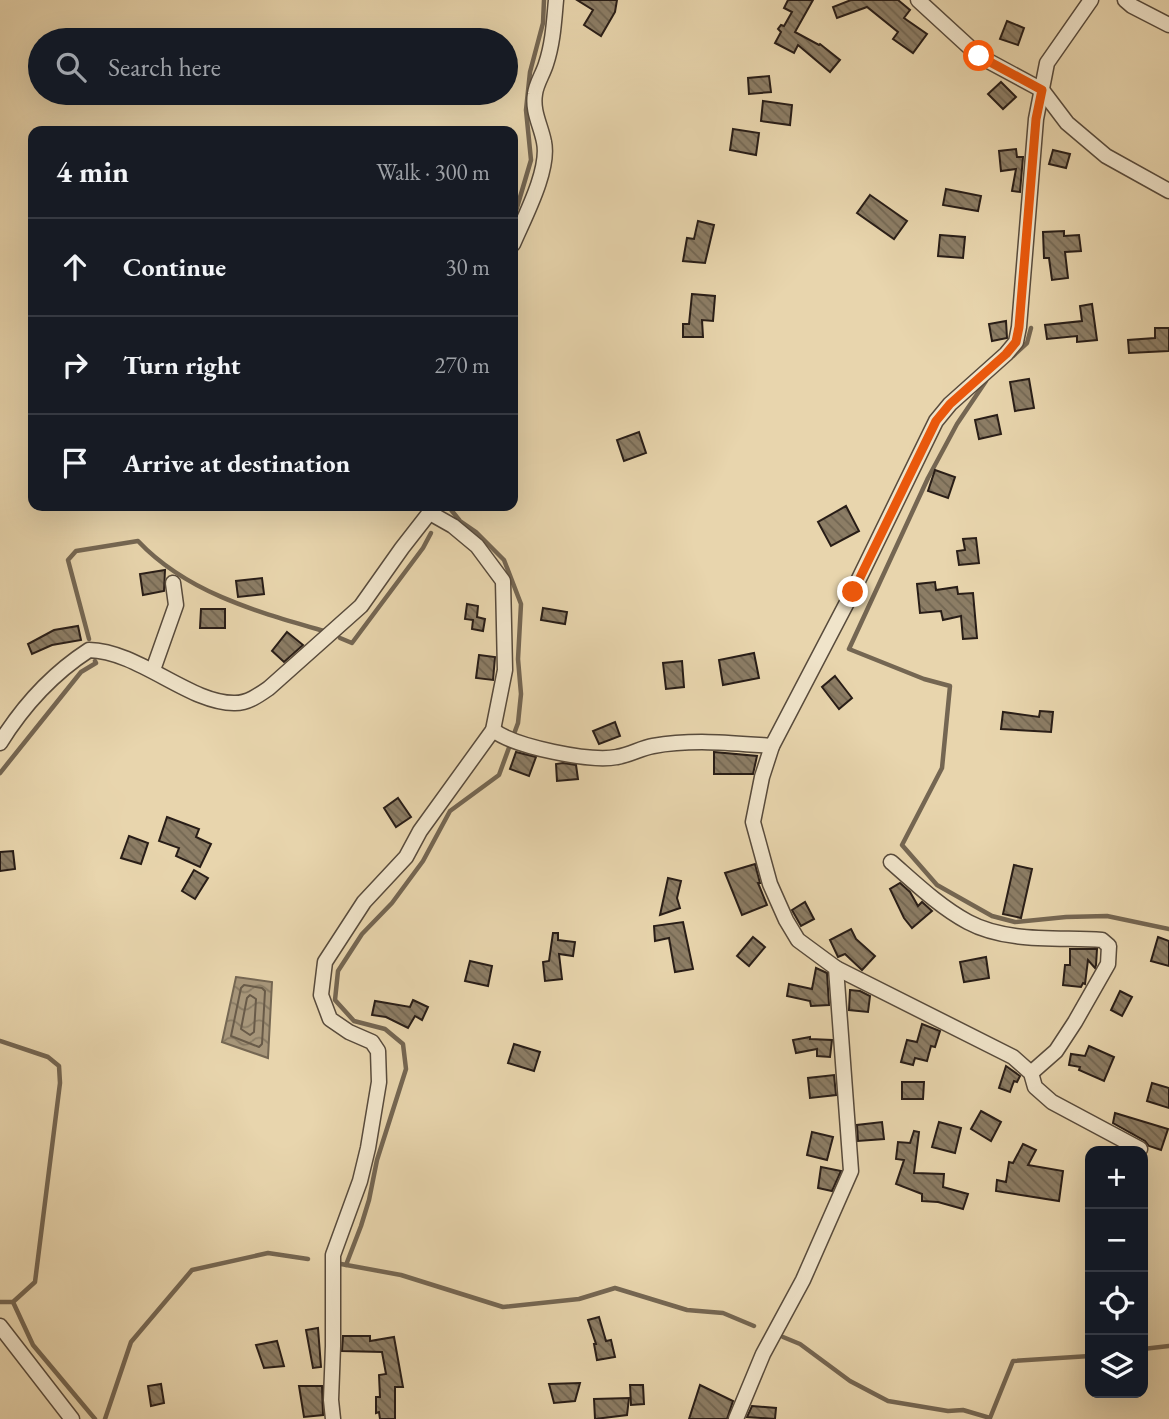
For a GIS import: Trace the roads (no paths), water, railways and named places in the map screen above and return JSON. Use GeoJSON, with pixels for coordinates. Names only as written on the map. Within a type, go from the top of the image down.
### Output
{"type":"FeatureCollection","features":[{"type":"Feature","properties":{"kind":"street"},"geometry":{"type":"LineString","coordinates":[[518,234],[532,205],[541,170],[545,144],[537,118],[534,95],[552,41],[556,0]]}},
{"type":"Feature","properties":{"kind":"street"},"geometry":{"type":"LineString","coordinates":[[918,0],[979,56],[1042,90],[1067,123],[1106,156],[1169,191]]}},
{"type":"Feature","properties":{"kind":"street"},"geometry":{"type":"LineString","coordinates":[[1091,0],[1047,63],[1036,119],[1016,342],[950,404],[936,421],[853,592],[772,746],[762,777],[753,822],[769,884],[798,940],[836,968],[1013,1057],[1031,1073],[1035,1087],[1052,1102],[1134,1146]]}},
{"type":"Feature","properties":{"kind":"street"},"geometry":{"type":"LineString","coordinates":[[1125,0],[1169,25]]}},
{"type":"Feature","properties":{"kind":"street"},"geometry":{"type":"LineString","coordinates":[[0,743],[18,715],[38,692],[89,650],[101,650],[153,670],[201,695],[220,701],[237,703],[254,698],[269,688],[361,606],[431,511]]}},
{"type":"Feature","properties":{"kind":"street"},"geometry":{"type":"LineString","coordinates":[[333,1419],[333,1255],[360,1181],[379,1082],[378,1051],[372,1042],[349,1032],[330,1019],[320,995],[325,962],[364,902],[406,857],[421,831],[498,734],[505,670],[503,581],[477,546],[435,511]]}},
{"type":"Feature","properties":{"kind":"street"},"geometry":{"type":"LineString","coordinates":[[153,670],[176,605],[173,583]]}},
{"type":"Feature","properties":{"kind":"street"},"geometry":{"type":"LineString","coordinates":[[498,734],[540,750],[616,758],[652,746],[711,742],[772,746]]}},
{"type":"Feature","properties":{"kind":"street"},"geometry":{"type":"LineString","coordinates":[[891,862],[920,887],[969,922],[995,932],[1029,937],[1102,940],[1109,946],[1108,964],[1075,1022],[1056,1051],[1031,1073]]}},
{"type":"Feature","properties":{"kind":"street"},"geometry":{"type":"LineString","coordinates":[[736,1419],[762,1354],[803,1280],[851,1171],[836,968]]}},
{"type":"Feature","properties":{"kind":"street"},"geometry":{"type":"LineString","coordinates":[[0,1326],[72,1419]]}},
{"type":"Feature","properties":{"kind":"water"},"geometry":{"type":"Polygon","coordinates":[[[236,977],[272,982],[268,1058],[222,1042],[236,977]]]}},
{"type":"Feature","properties":{"kind":"waterway"},"geometry":{"type":"LineString","coordinates":[[518,204],[531,160],[526,110],[530,72],[543,23],[544,0]]}},
{"type":"Feature","properties":{"kind":"waterway"},"geometry":{"type":"LineString","coordinates":[[1013,356],[1027,343],[1031,328]]}},
{"type":"Feature","properties":{"kind":"waterway"},"geometry":{"type":"LineString","coordinates":[[986,381],[957,424],[928,478],[849,649],[924,679],[950,686],[942,768],[902,845],[937,885],[992,916],[1015,922],[1107,916],[1169,929]]}},
{"type":"Feature","properties":{"kind":"waterway"},"geometry":{"type":"LineString","coordinates":[[346,1265],[369,1200],[377,1160],[406,1069],[403,1044],[385,1029],[354,1021],[335,1000],[338,971],[362,934],[392,903],[423,861],[450,811],[499,775],[518,723],[521,694],[518,659],[521,604],[504,560],[452,511]]}},
{"type":"Feature","properties":{"kind":"waterway"},"geometry":{"type":"LineString","coordinates":[[340,638],[352,643],[423,548],[431,533]]}},
{"type":"Feature","properties":{"kind":"waterway"},"geometry":{"type":"LineString","coordinates":[[89,639],[68,560],[76,551],[138,541],[157,559],[201,587],[249,608],[324,631]]}},
{"type":"Feature","properties":{"kind":"waterway"},"geometry":{"type":"LineString","coordinates":[[0,773],[81,672],[96,663],[95,661]]}},
{"type":"Feature","properties":{"kind":"waterway"},"geometry":{"type":"LineString","coordinates":[[0,1041],[48,1057],[59,1066],[60,1083],[35,1282],[13,1302],[0,1302]]}},
{"type":"Feature","properties":{"kind":"waterway"},"geometry":{"type":"LineString","coordinates":[[105,1419],[131,1342],[192,1270],[268,1253],[308,1259]]}},
{"type":"Feature","properties":{"kind":"waterway"},"geometry":{"type":"LineString","coordinates":[[341,1264],[401,1275],[503,1307],[579,1299],[615,1288],[687,1310],[723,1313],[754,1326]]}},
{"type":"Feature","properties":{"kind":"waterway"},"geometry":{"type":"LineString","coordinates":[[13,1302],[33,1345],[95,1419]]}},
{"type":"Feature","properties":{"kind":"waterway"},"geometry":{"type":"LineString","coordinates":[[783,1337],[800,1344],[850,1381],[888,1401],[948,1411],[963,1410],[990,1418],[1013,1361],[1085,1356]]}},
{"type":"Feature","properties":{"kind":"waterway"},"geometry":{"type":"LineString","coordinates":[[1148,1348],[1169,1346]]}}]}
